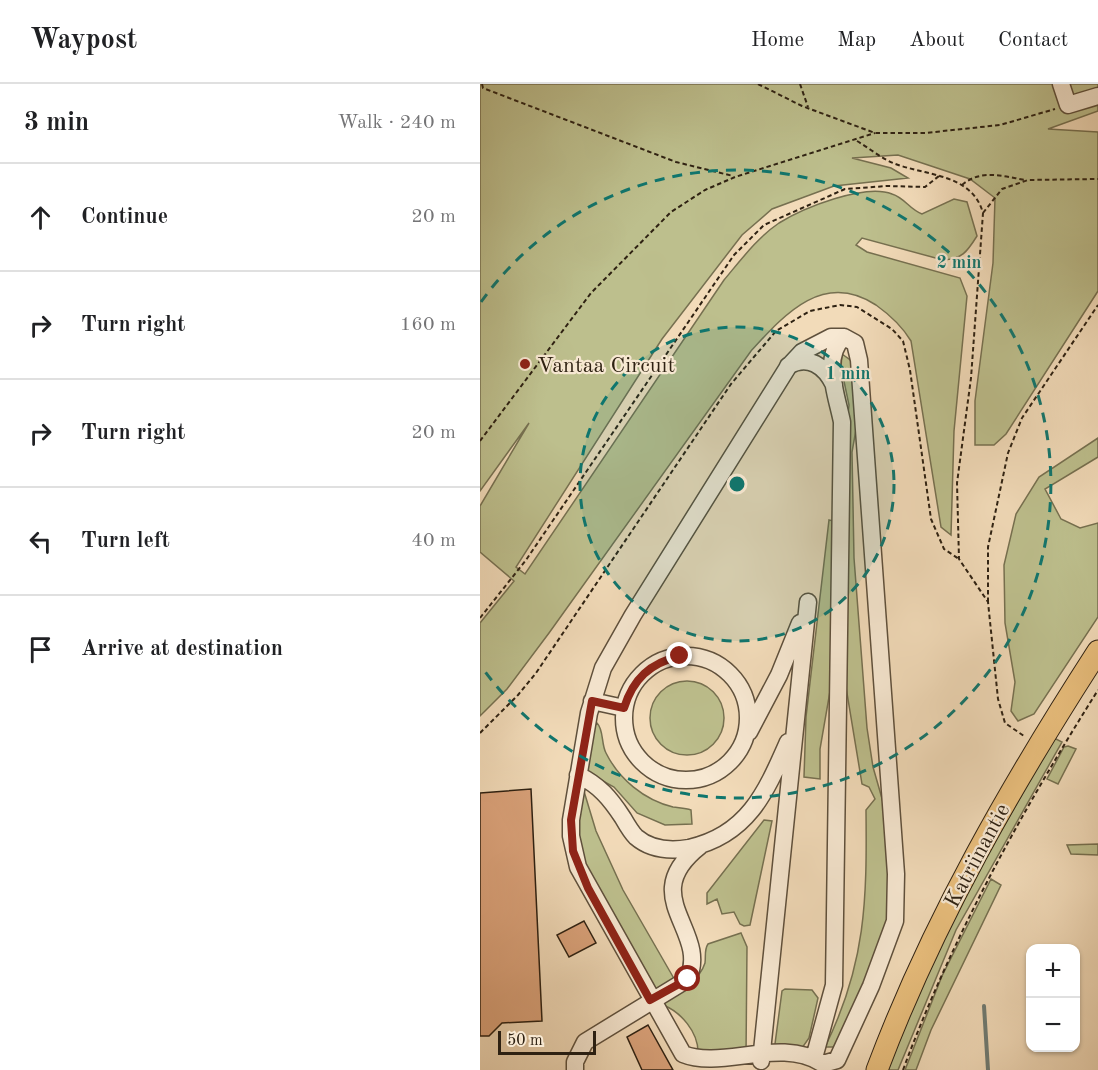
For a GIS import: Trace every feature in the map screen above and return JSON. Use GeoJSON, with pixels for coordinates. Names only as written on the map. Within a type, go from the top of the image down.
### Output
{"type":"FeatureCollection","features":[{"type":"Feature","properties":{"kind":"main road","name":"Katriinantie"},"geometry":{"type":"LineString","coordinates":[[877,1070],[893,1028],[946,913],[1004,800],[1037,744],[1098,651]]}},
{"type":"Feature","properties":{"kind":"lane"},"geometry":{"type":"LineString","coordinates":[[1061,84],[1068,105],[1098,96]]}},
{"type":"Feature","properties":{"kind":"lane"},"geometry":{"type":"LineString","coordinates":[[831,337],[844,337],[855,343],[859,360],[896,874],[895,921],[841,1055],[830,1063],[823,1064],[814,1058],[795,1056],[715,1069],[692,1062],[683,1054],[650,1000],[578,867],[571,836],[584,777],[592,701],[615,645],[788,367],[802,352],[817,341],[831,337]]}},
{"type":"Feature","properties":{"kind":"lane"},"geometry":{"type":"LineString","coordinates":[[814,1058],[834,985],[842,422],[831,362],[835,344],[844,337]]}},
{"type":"Feature","properties":{"kind":"lane"},"geometry":{"type":"LineString","coordinates":[[788,367],[797,361],[814,362],[828,374],[835,388]]}},
{"type":"Feature","properties":{"kind":"lane"},"geometry":{"type":"LineString","coordinates":[[742,744],[748,712],[744,696],[736,682],[725,670],[704,659],[680,656],[649,668],[633,686],[624,708],[624,723],[633,751],[643,763],[668,777],[697,779],[711,775],[724,767],[742,744],[779,675],[808,602],[761,1061]]}},
{"type":"Feature","properties":{"kind":"lane"},"geometry":{"type":"LineString","coordinates":[[592,701],[624,708]]}},
{"type":"Feature","properties":{"kind":"lane"},"geometry":{"type":"LineString","coordinates":[[575,1070],[574,1062],[585,1042],[640,1010],[650,1000],[688,979],[693,969],[692,953],[675,905],[673,887],[684,858],[701,845],[732,830],[750,814],[766,791],[795,728]]}},
{"type":"Feature","properties":{"kind":"lane"},"geometry":{"type":"LineString","coordinates":[[584,777],[612,800],[634,836],[643,843],[662,849],[701,845]]}},
{"type":"Feature","properties":{"kind":"path"},"geometry":{"type":"LineString","coordinates":[[482,84],[483,88],[676,162],[735,177]]}},
{"type":"Feature","properties":{"kind":"path"},"geometry":{"type":"LineString","coordinates":[[758,84],[808,108],[875,133],[925,134],[1000,125],[1068,105]]}},
{"type":"Feature","properties":{"kind":"path"},"geometry":{"type":"LineString","coordinates":[[800,84],[808,108]]}},
{"type":"Feature","properties":{"kind":"path"},"geometry":{"type":"LineString","coordinates":[[480,441],[591,293],[671,212],[705,190],[735,177],[857,141],[875,133]]}},
{"type":"Feature","properties":{"kind":"path"},"geometry":{"type":"LineString","coordinates":[[857,141],[892,163],[962,185],[972,192],[983,213],[971,378],[957,483],[959,559]]}},
{"type":"Feature","properties":{"kind":"path"},"geometry":{"type":"LineString","coordinates":[[962,185],[976,176],[994,174],[1028,180],[1098,179]]}},
{"type":"Feature","properties":{"kind":"path"},"geometry":{"type":"LineString","coordinates":[[480,618],[526,560],[734,255],[764,225],[845,189],[887,186],[925,187],[939,176]]}},
{"type":"Feature","properties":{"kind":"path"},"geometry":{"type":"LineString","coordinates":[[983,213],[1002,189],[1028,180]]}},
{"type":"Feature","properties":{"kind":"path"},"geometry":{"type":"LineString","coordinates":[[480,733],[518,695],[536,673],[731,384],[776,332],[810,311],[840,305],[857,307],[892,329],[903,341],[910,370],[931,519],[944,549],[959,559],[988,602]]}},
{"type":"Feature","properties":{"kind":"path"},"geometry":{"type":"LineString","coordinates":[[1037,744],[1005,723],[998,699],[988,602],[988,547],[1008,453],[1022,418],[1098,305]]}},
{"type":"Feature","properties":{"kind":"path"},"geometry":{"type":"LineString","coordinates":[[903,1070],[924,1012],[969,914],[1044,778],[1098,690]]}},
{"type":"Feature","properties":{"kind":"green space"},"geometry":{"type":"Polygon","coordinates":[[[480,84],[1098,84],[1098,111],[1048,129],[1098,132],[1098,291],[1006,434],[994,445],[975,445],[975,401],[993,263],[995,198],[970,179],[898,155],[852,158],[891,168],[908,178],[834,186],[772,209],[742,235],[662,339],[516,567],[525,574],[724,280],[764,235],[779,223],[818,204],[866,192],[880,191],[892,194],[922,214],[954,199],[967,202],[977,236],[963,254],[943,260],[862,238],[856,245],[867,252],[960,278],[967,296],[954,431],[951,535],[941,527],[911,341],[904,330],[886,313],[857,295],[839,292],[806,301],[791,311],[751,351],[549,633],[507,689],[480,716],[480,623],[514,581],[480,552],[480,506],[529,423],[480,491],[480,84]]]}},
{"type":"Feature","properties":{"kind":"green space"},"geometry":{"type":"Polygon","coordinates":[[[842,354],[853,362],[857,424],[852,452],[854,558],[867,728],[873,767],[885,809],[892,893],[889,923],[839,1047],[825,1047],[839,1017],[856,959],[864,903],[866,810],[875,799],[869,787],[862,784],[844,675],[845,442],[849,405],[841,367],[842,354]]]}},
{"type":"Feature","properties":{"kind":"green space"},"geometry":{"type":"Polygon","coordinates":[[[1098,438],[1098,457],[1045,489],[1061,519],[1080,528],[1098,523],[1098,617],[1034,714],[1018,721],[1011,711],[1015,682],[1005,623],[1004,565],[1016,514],[1039,477],[1098,438]]]}},
{"type":"Feature","properties":{"kind":"green space"},"geometry":{"type":"Polygon","coordinates":[[[829,520],[834,521],[833,674],[820,749],[820,779],[804,777],[806,717],[829,520]]]}},
{"type":"Feature","properties":{"kind":"green space"},"geometry":{"type":"Polygon","coordinates":[[[687,681],[701,684],[713,692],[721,704],[724,718],[721,732],[713,744],[701,752],[687,755],[673,752],[661,744],[653,732],[650,718],[653,704],[661,692],[673,684],[687,681]]]}},
{"type":"Feature","properties":{"kind":"green space"},"geometry":{"type":"Polygon","coordinates":[[[597,723],[601,729],[606,753],[625,780],[642,794],[662,804],[691,810],[692,824],[665,825],[637,813],[614,787],[585,771],[592,729],[597,723]]]}},
{"type":"Feature","properties":{"kind":"green space"},"geometry":{"type":"Polygon","coordinates":[[[1054,738],[1062,742],[956,930],[898,1070],[882,1070],[935,947],[1054,738]]]}},
{"type":"Feature","properties":{"kind":"green space"},"geometry":{"type":"Polygon","coordinates":[[[1064,747],[1076,749],[1058,784],[1047,779],[1064,747]]]}},
{"type":"Feature","properties":{"kind":"green space"},"geometry":{"type":"Polygon","coordinates":[[[583,788],[596,831],[623,890],[676,982],[658,989],[653,988],[600,900],[579,848],[578,818],[583,788]]]}},
{"type":"Feature","properties":{"kind":"green space"},"geometry":{"type":"Polygon","coordinates":[[[764,820],[772,821],[750,925],[744,926],[740,924],[734,912],[722,914],[717,899],[707,904],[707,893],[764,820]]]}},
{"type":"Feature","properties":{"kind":"green space"},"geometry":{"type":"Polygon","coordinates":[[[1098,844],[1098,855],[1071,854],[1067,845],[1098,844]]]}},
{"type":"Feature","properties":{"kind":"green space"},"geometry":{"type":"Polygon","coordinates":[[[991,879],[1001,885],[931,1030],[916,1070],[905,1070],[942,976],[991,879]]]}},
{"type":"Feature","properties":{"kind":"green space"},"geometry":{"type":"Polygon","coordinates":[[[741,933],[747,947],[746,1055],[698,1052],[692,1030],[676,1012],[663,1005],[662,1001],[687,986],[698,976],[705,963],[708,944],[741,933]]]}},
{"type":"Feature","properties":{"kind":"green space"},"geometry":{"type":"Polygon","coordinates":[[[785,989],[812,990],[818,998],[809,1038],[802,1048],[776,1047],[775,1044],[782,991],[785,989]]]}},
{"type":"Feature","properties":{"kind":"building"},"geometry":{"type":"Polygon","coordinates":[[[531,789],[542,1021],[502,1023],[489,1036],[480,1036],[480,793],[531,789]]]}},
{"type":"Feature","properties":{"kind":"building"},"geometry":{"type":"Polygon","coordinates":[[[584,921],[596,943],[569,957],[557,935],[584,921]]]}},
{"type":"Feature","properties":{"kind":"building"},"geometry":{"type":"Polygon","coordinates":[[[648,1025],[673,1070],[642,1070],[627,1037],[648,1025]]]}},
{"type":"Feature","properties":{"kind":"waterway"},"geometry":{"type":"LineString","coordinates":[[984,1006],[988,1070]]}},
{"type":"Feature","properties":{"kind":"place","name":"Vantaa Circuit"},"geometry":{"type":"Point","coordinates":[525,364]}},
{"type":"Feature","properties":{"kind":"route"},"geometry":{"type":"LineString","coordinates":[[680,656],[664,660],[649,668],[629,693],[624,708],[592,701],[578,774],[571,836],[578,867],[588,888],[650,1000],[688,979]]}}]}
